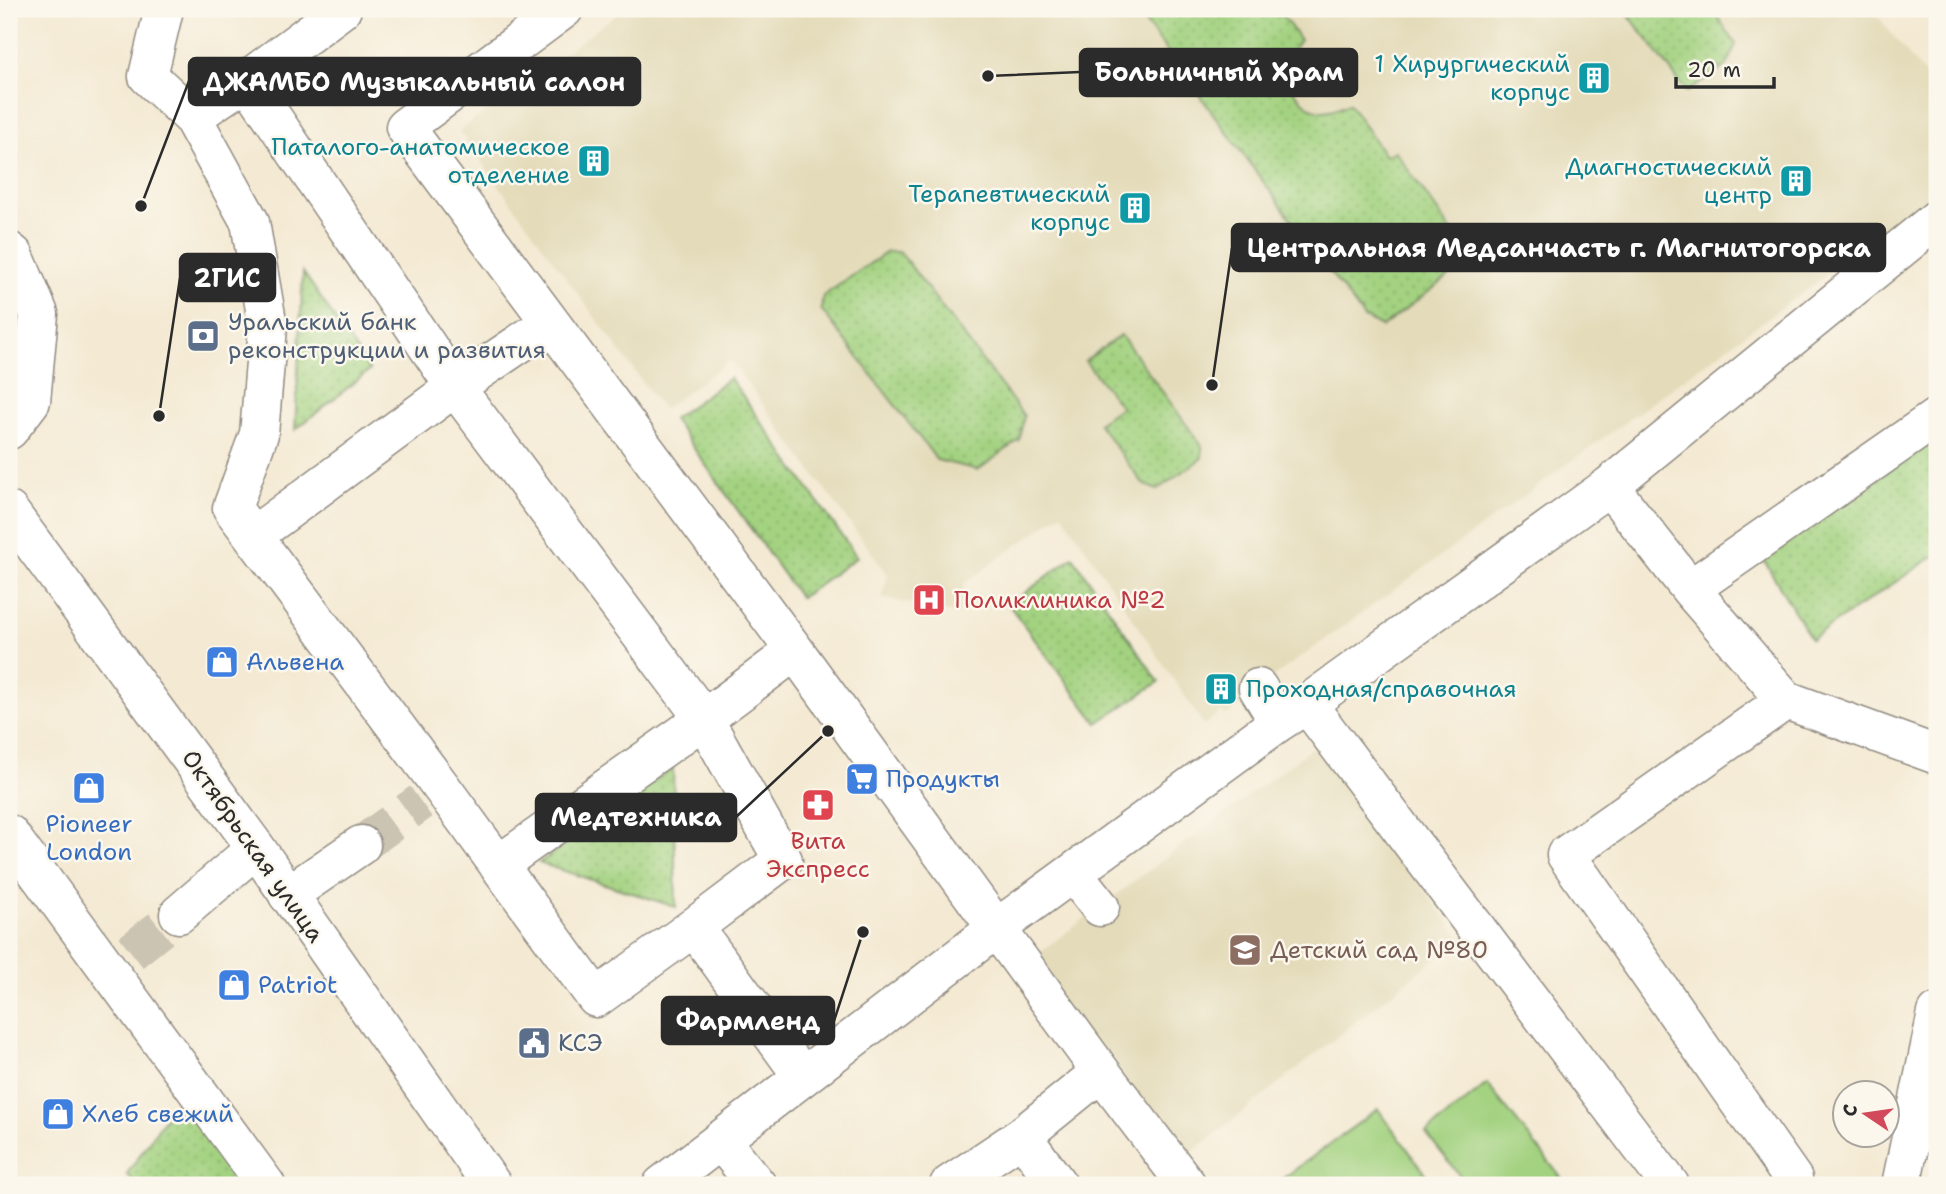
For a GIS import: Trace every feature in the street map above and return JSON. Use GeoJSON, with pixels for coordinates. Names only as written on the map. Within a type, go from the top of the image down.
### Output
{"type":"FeatureCollection","features":[{"type":"Feature","properties":{"kind":"main road"},"geometry":{"type":"LineString","coordinates":[[164,9],[148,76],[192,117],[250,222],[268,327],[259,434],[232,508],[432,795],[498,865],[596,998],[783,860],[704,719],[454,387],[247,80]]}},
{"type":"Feature","properties":{"kind":"main road"},"geometry":{"type":"LineString","coordinates":[[192,117],[247,80],[342,9]]}},
{"type":"Feature","properties":{"kind":"main road"},"geometry":{"type":"LineString","coordinates":[[548,13],[405,127],[795,651],[1101,1072],[1187,1185]]}},
{"type":"Feature","properties":{"kind":"main road"},"geometry":{"type":"LineString","coordinates":[[662,1185],[997,928],[1609,486],[1937,219]]}},
{"type":"Feature","properties":{"kind":"main road"},"geometry":{"type":"LineString","coordinates":[[9,251],[14,255],[39,314],[31,401],[9,430]]}},
{"type":"Feature","properties":{"kind":"main road"},"geometry":{"type":"LineString","coordinates":[[253,536],[454,387],[550,323]]}},
{"type":"Feature","properties":{"kind":"main road"},"geometry":{"type":"LineString","coordinates":[[1690,589],[1937,417]]}},
{"type":"Feature","properties":{"kind":"main road"},"geometry":{"type":"LineString","coordinates":[[1609,486],[1690,589],[1786,700],[1937,755]]}},
{"type":"Feature","properties":{"kind":"main road","name":"Октябрьская улица"},"geometry":{"type":"LineString","coordinates":[[9,511],[256,848],[492,1185]]}},
{"type":"Feature","properties":{"kind":"main road"},"geometry":{"type":"LineString","coordinates":[[498,865],[795,651]]}},
{"type":"Feature","properties":{"kind":"main road"},"geometry":{"type":"LineString","coordinates":[[1258,688],[1293,713],[1670,1185]]}},
{"type":"Feature","properties":{"kind":"main road"},"geometry":{"type":"LineString","coordinates":[[1786,700],[1566,855],[1793,1179],[1791,1185]]}},
{"type":"Feature","properties":{"kind":"main road"},"geometry":{"type":"LineString","coordinates":[[9,834],[266,1185]]}},
{"type":"Feature","properties":{"kind":"main road"},"geometry":{"type":"LineString","coordinates":[[288,895],[361,845]]}},
{"type":"Feature","properties":{"kind":"main road"},"geometry":{"type":"LineString","coordinates":[[179,914],[256,848]]}},
{"type":"Feature","properties":{"kind":"main road"},"geometry":{"type":"LineString","coordinates":[[1073,873],[1100,907]]}},
{"type":"Feature","properties":{"kind":"main road"},"geometry":{"type":"LineString","coordinates":[[694,928],[803,1077]]}},
{"type":"Feature","properties":{"kind":"main road"},"geometry":{"type":"LineString","coordinates":[[89,946],[131,952]]}},
{"type":"Feature","properties":{"kind":"main road"},"geometry":{"type":"LineString","coordinates":[[1901,1185],[1937,1013]]}},
{"type":"Feature","properties":{"kind":"main road"},"geometry":{"type":"LineString","coordinates":[[949,1185],[1022,1136],[1101,1072]]}},
{"type":"Feature","properties":{"kind":"main road"},"geometry":{"type":"LineString","coordinates":[[1022,1136],[1058,1185]]}},
{"type":"Feature","properties":{"kind":"main road"},"geometry":{"type":"LineString","coordinates":[[720,1140],[757,1185]]}},
{"type":"Feature","properties":{"kind":"shaded area"},"geometry":{"type":"Polygon","coordinates":[[[624,9],[1872,9],[1937,90],[1937,194],[1244,698],[1246,701],[1225,716],[1222,712],[1204,725],[1062,513],[965,583],[958,614],[882,598],[888,575],[730,360],[663,410],[459,131],[624,9]]]}},
{"type":"Feature","properties":{"kind":"shaded area","name":"Детский сад №80"},"geometry":{"type":"Polygon","coordinates":[[[1316,745],[1461,938],[1184,1159],[1028,961],[1316,745]]]}},
{"type":"Feature","properties":{"kind":"green space"},"geometry":{"type":"Polygon","coordinates":[[[1136,9],[1278,9],[1300,40],[1290,54],[1286,68],[1293,89],[1305,103],[1317,110],[1331,110],[1349,103],[1385,156],[1395,151],[1462,246],[1460,268],[1382,327],[1364,318],[1136,9]]]}},
{"type":"Feature","properties":{"kind":"green space"},"geometry":{"type":"Polygon","coordinates":[[[1624,9],[1712,9],[1736,44],[1727,65],[1687,92],[1624,9]]]}},
{"type":"Feature","properties":{"kind":"green space"},"geometry":{"type":"Polygon","coordinates":[[[887,252],[900,252],[1024,416],[1019,440],[978,470],[937,460],[821,309],[823,296],[887,252]]]}},
{"type":"Feature","properties":{"kind":"green space"},"geometry":{"type":"Polygon","coordinates":[[[303,272],[370,370],[295,430],[303,272]]]}},
{"type":"Feature","properties":{"kind":"green space"},"geometry":{"type":"Polygon","coordinates":[[[1121,335],[1202,446],[1202,458],[1157,490],[1143,484],[1098,423],[1121,407],[1085,361],[1121,335]]]}},
{"type":"Feature","properties":{"kind":"green space"},"geometry":{"type":"Polygon","coordinates":[[[730,378],[857,557],[800,598],[673,419],[730,378]]]}},
{"type":"Feature","properties":{"kind":"green space"},"geometry":{"type":"Polygon","coordinates":[[[1937,437],[1937,554],[1811,639],[1762,557],[1937,437]]]}},
{"type":"Feature","properties":{"kind":"green space"},"geometry":{"type":"Polygon","coordinates":[[[1073,557],[1159,682],[1097,723],[1009,605],[1073,557]]]}},
{"type":"Feature","properties":{"kind":"green space"},"geometry":{"type":"Polygon","coordinates":[[[673,768],[676,907],[539,863],[673,768]]]}},
{"type":"Feature","properties":{"kind":"green space"},"geometry":{"type":"Polygon","coordinates":[[[1487,1084],[1567,1185],[1467,1185],[1426,1133],[1487,1084]]]}},
{"type":"Feature","properties":{"kind":"green space"},"geometry":{"type":"Polygon","coordinates":[[[180,1096],[241,1185],[136,1185],[127,1174],[180,1096]]]}},
{"type":"Feature","properties":{"kind":"green space"},"geometry":{"type":"Polygon","coordinates":[[[1378,1109],[1434,1185],[1274,1185],[1378,1109]]]}},
{"type":"Feature","properties":{"kind":"tunnel"},"geometry":{"type":"LineString","coordinates":[[361,845],[421,802]]}},
{"type":"Feature","properties":{"kind":"tunnel"},"geometry":{"type":"LineString","coordinates":[[131,952],[179,914]]}},
{"type":"Feature","properties":{"kind":"place","name":"Больничный Храм"},"geometry":{"type":"Point","coordinates":[988,76]}},
{"type":"Feature","properties":{"kind":"place","name":"1 Хирургический корпус"},"geometry":{"type":"Point","coordinates":[1594,78]}},
{"type":"Feature","properties":{"kind":"place","name":"Паталого-анатомическое отделение"},"geometry":{"type":"Point","coordinates":[594,161]}},
{"type":"Feature","properties":{"kind":"place","name":"Диагностический центр"},"geometry":{"type":"Point","coordinates":[1796,181]}},
{"type":"Feature","properties":{"kind":"place","name":"ДЖАМБО Музыкальный салон"},"geometry":{"type":"Point","coordinates":[141,206]}},
{"type":"Feature","properties":{"kind":"place","name":"Терапевтический корпус"},"geometry":{"type":"Point","coordinates":[1135,208]}},
{"type":"Feature","properties":{"kind":"place","name":"Уральский банк реконструкции и развития"},"geometry":{"type":"Point","coordinates":[203,336]}},
{"type":"Feature","properties":{"kind":"place","name":"Центральная Медсанчасть г. Магнитогорска"},"geometry":{"type":"Point","coordinates":[1212,385]}},
{"type":"Feature","properties":{"kind":"place","name":"2ГИС"},"geometry":{"type":"Point","coordinates":[159,416]}},
{"type":"Feature","properties":{"kind":"place","name":"Поликлиника №2"},"geometry":{"type":"Point","coordinates":[929,600]}},
{"type":"Feature","properties":{"kind":"place","name":"Альвена"},"geometry":{"type":"Point","coordinates":[222,662]}},
{"type":"Feature","properties":{"kind":"place","name":"Проходная/справочная"},"geometry":{"type":"Point","coordinates":[1221,689]}},
{"type":"Feature","properties":{"kind":"place","name":"Медтехника"},"geometry":{"type":"Point","coordinates":[828,731]}},
{"type":"Feature","properties":{"kind":"place","name":"Продукты"},"geometry":{"type":"Point","coordinates":[862,779]}},
{"type":"Feature","properties":{"kind":"place","name":"Pioneer London"},"geometry":{"type":"Point","coordinates":[89,788]}},
{"type":"Feature","properties":{"kind":"place","name":"Вита Экспресс"},"geometry":{"type":"Point","coordinates":[818,805]}},
{"type":"Feature","properties":{"kind":"place","name":"Фармленд"},"geometry":{"type":"Point","coordinates":[863,932]}},
{"type":"Feature","properties":{"kind":"place","name":"Детский сад №80"},"geometry":{"type":"Point","coordinates":[1245,950]}},
{"type":"Feature","properties":{"kind":"place","name":"Patriot"},"geometry":{"type":"Point","coordinates":[234,985]}},
{"type":"Feature","properties":{"kind":"place","name":"КСЭ"},"geometry":{"type":"Point","coordinates":[534,1043]}},
{"type":"Feature","properties":{"kind":"place","name":"Хлеб свежий"},"geometry":{"type":"Point","coordinates":[58,1114]}}]}
